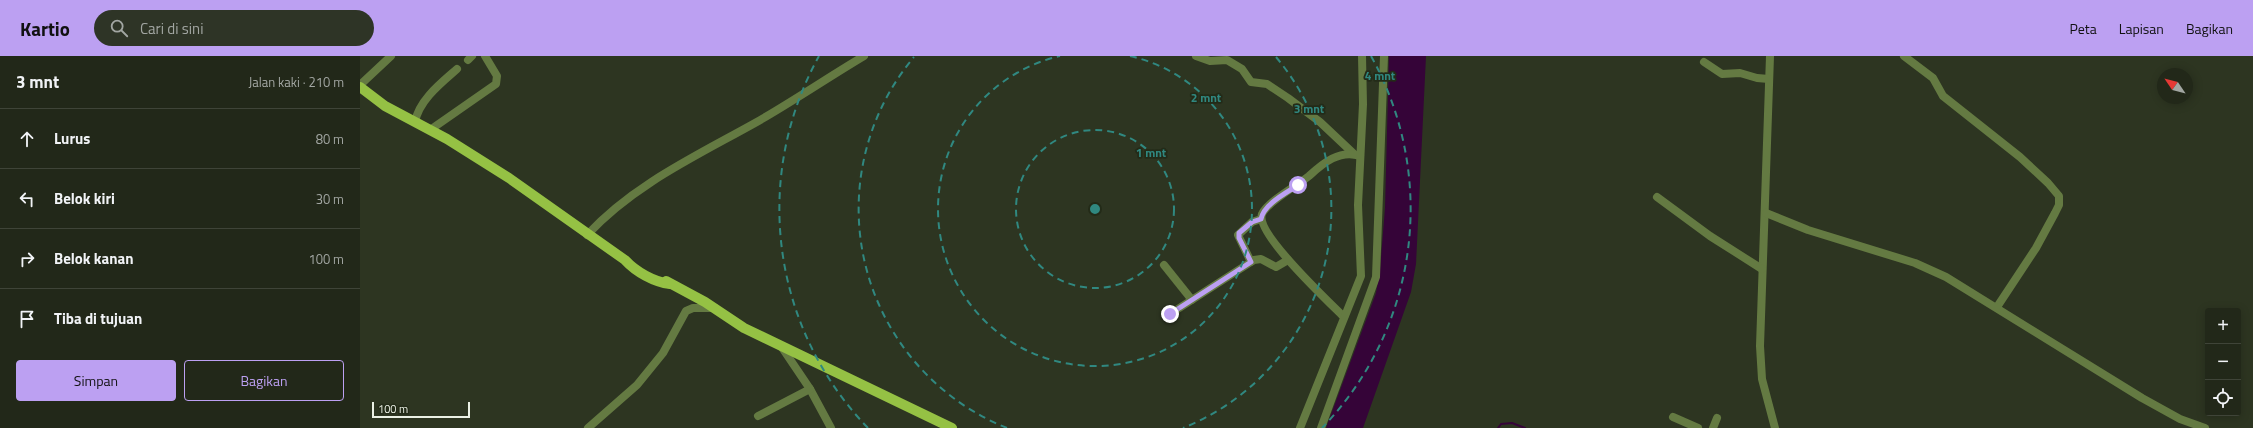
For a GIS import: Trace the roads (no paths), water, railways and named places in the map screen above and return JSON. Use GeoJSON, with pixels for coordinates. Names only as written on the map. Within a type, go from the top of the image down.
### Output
{"type":"FeatureCollection","features":[{"type":"Feature","properties":{"kind":"main road"},"geometry":{"type":"LineString","coordinates":[[360,86],[385,106],[430,130],[510,178],[587,235],[630,263],[715,308],[744,328],[952,428]]}},
{"type":"Feature","properties":{"kind":"street"},"geometry":{"type":"LineString","coordinates":[[360,86],[391,56]]}},
{"type":"Feature","properties":{"kind":"street"},"geometry":{"type":"LineString","coordinates":[[430,130],[496,84],[497,76],[485,56]]}},
{"type":"Feature","properties":{"kind":"street"},"geometry":{"type":"LineString","coordinates":[[587,235],[610,211],[632,194],[757,122],[864,56]]}},
{"type":"Feature","properties":{"kind":"street"},"geometry":{"type":"LineString","coordinates":[[1196,56],[1210,61],[1227,60],[1242,69],[1251,82],[1267,84],[1314,117],[1357,155]]}},
{"type":"Feature","properties":{"kind":"street"},"geometry":{"type":"LineString","coordinates":[[1300,428],[1361,276],[1357,155],[1363,104],[1362,56]]}},
{"type":"Feature","properties":{"kind":"street"},"geometry":{"type":"LineString","coordinates":[[1321,428],[1376,277],[1384,56]]}},
{"type":"Feature","properties":{"kind":"street"},"geometry":{"type":"LineString","coordinates":[[1770,56],[1766,213],[1762,269],[1761,368],[1764,390],[1775,428]]}},
{"type":"Feature","properties":{"kind":"street"},"geometry":{"type":"LineString","coordinates":[[1904,56],[1933,78],[1943,96],[2020,157],[2048,183],[2059,196],[2057,209],[2040,241],[1997,308]]}},
{"type":"Feature","properties":{"kind":"street"},"geometry":{"type":"LineString","coordinates":[[1704,62],[1722,74],[1740,73],[1757,78],[1769,79]]}},
{"type":"Feature","properties":{"kind":"street"},"geometry":{"type":"LineString","coordinates":[[415,122],[418,111],[428,98],[457,69]]}},
{"type":"Feature","properties":{"kind":"street"},"geometry":{"type":"LineString","coordinates":[[1344,317],[1288,260],[1264,227],[1261,219],[1263,213],[1270,205],[1298,185],[1323,163],[1334,157],[1357,155]]}},
{"type":"Feature","properties":{"kind":"street"},"geometry":{"type":"LineString","coordinates":[[1657,197],[1710,236],[1762,269]]}},
{"type":"Feature","properties":{"kind":"street"},"geometry":{"type":"LineString","coordinates":[[1766,213],[1808,230],[1915,263],[1951,280],[2158,407],[2190,423],[2205,428]]}},
{"type":"Feature","properties":{"kind":"street"},"geometry":{"type":"LineString","coordinates":[[1251,262],[1238,236],[1252,222],[1261,219]]}},
{"type":"Feature","properties":{"kind":"street"},"geometry":{"type":"LineString","coordinates":[[1170,314],[1251,262],[1261,259],[1276,267],[1288,260]]}},
{"type":"Feature","properties":{"kind":"street"},"geometry":{"type":"LineString","coordinates":[[1164,266],[1192,300]]}},
{"type":"Feature","properties":{"kind":"street"},"geometry":{"type":"LineString","coordinates":[[588,428],[638,385],[663,353],[686,311],[693,308],[715,308]]}},
{"type":"Feature","properties":{"kind":"street"},"geometry":{"type":"LineString","coordinates":[[780,346],[810,388],[830,427]]}},
{"type":"Feature","properties":{"kind":"street"},"geometry":{"type":"LineString","coordinates":[[758,416],[810,388]]}},
{"type":"Feature","properties":{"kind":"street"},"geometry":{"type":"LineString","coordinates":[[1673,417],[1698,428]]}},
{"type":"Feature","properties":{"kind":"street"},"geometry":{"type":"LineString","coordinates":[[1713,428],[1717,418]]}},
{"type":"Feature","properties":{"kind":"waterway"},"geometry":{"type":"LineString","coordinates":[[1498,428],[1501,424],[1512,423],[1525,428]]}}]}
